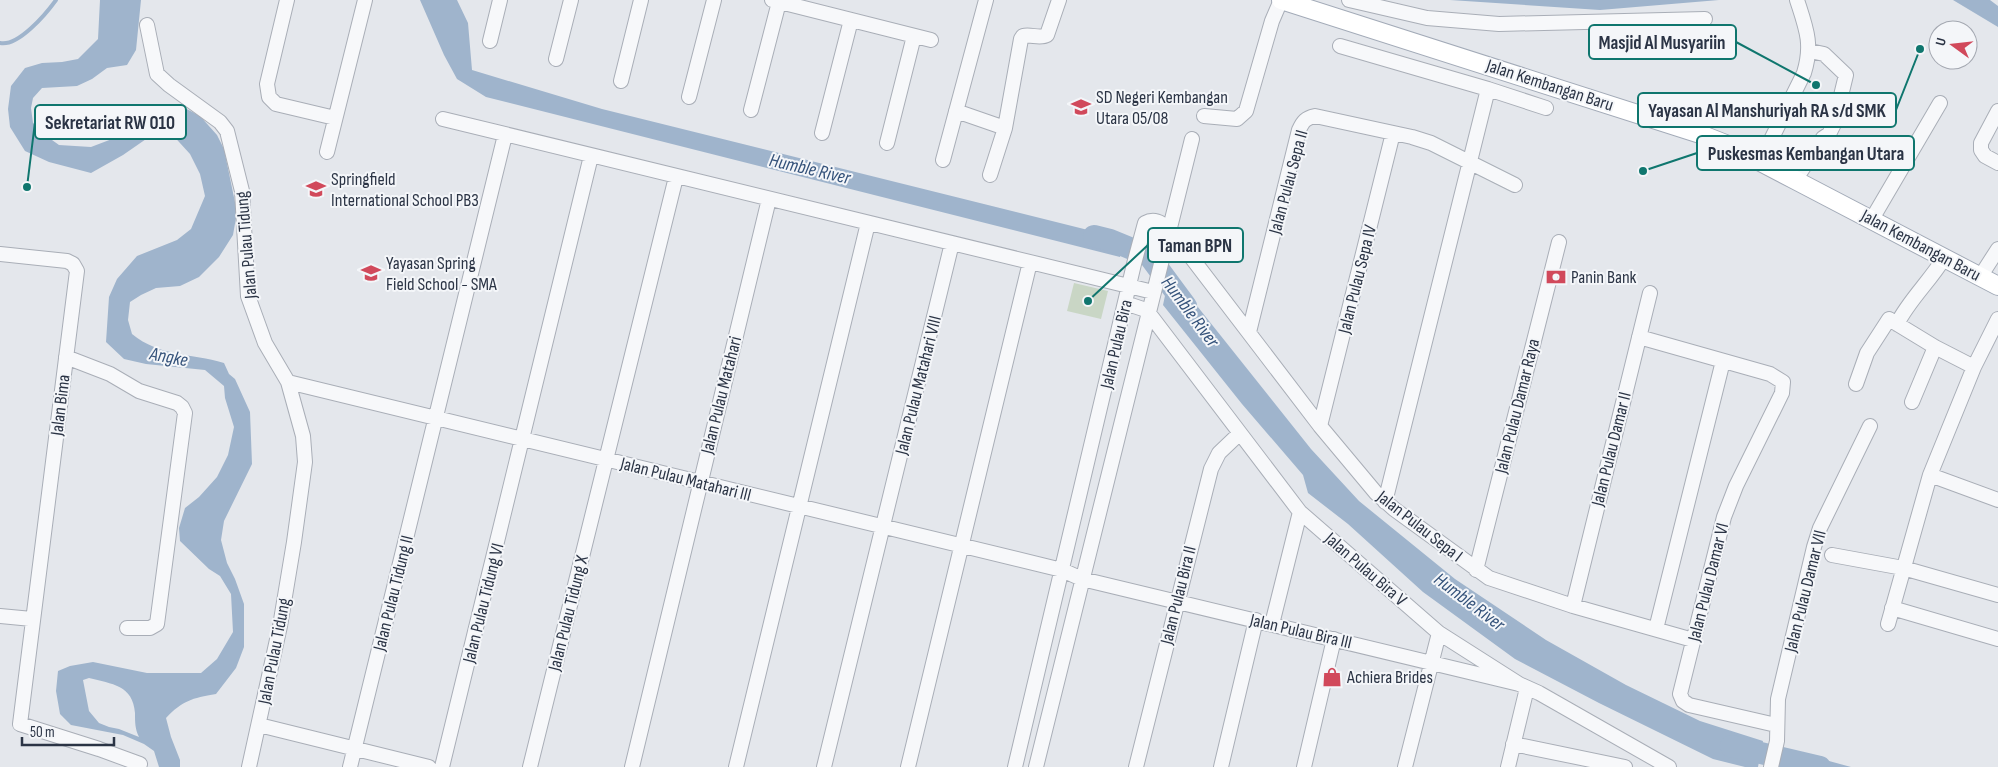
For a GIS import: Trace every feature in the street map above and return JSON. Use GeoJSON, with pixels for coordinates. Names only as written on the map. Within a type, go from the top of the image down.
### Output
{"type":"FeatureCollection","features":[{"type":"Feature","properties":{"kind":"main road","name":"Jalan Kembangan Baru"},"geometry":{"type":"LineString","coordinates":[[1281,0],[1674,125],[1728,146],[1998,286]]}},
{"type":"Feature","properties":{"kind":"street"},"geometry":{"type":"LineString","coordinates":[[287,0],[267,84],[269,97],[276,104],[335,118]]}},
{"type":"Feature","properties":{"kind":"street"},"geometry":{"type":"LineString","coordinates":[[327,152],[365,0]]}},
{"type":"Feature","properties":{"kind":"street"},"geometry":{"type":"LineString","coordinates":[[490,41],[500,0]]}},
{"type":"Feature","properties":{"kind":"street"},"geometry":{"type":"LineString","coordinates":[[556,59],[571,0]]}},
{"type":"Feature","properties":{"kind":"street"},"geometry":{"type":"LineString","coordinates":[[620,82],[641,0]]}},
{"type":"Feature","properties":{"kind":"street"},"geometry":{"type":"LineString","coordinates":[[689,97],[714,0]]}},
{"type":"Feature","properties":{"kind":"street"},"geometry":{"type":"LineString","coordinates":[[942,160],[986,0]]}},
{"type":"Feature","properties":{"kind":"street"},"geometry":{"type":"LineString","coordinates":[[990,175],[1006,128],[1021,39],[1027,35],[1044,37],[1048,35],[1060,0]]}},
{"type":"Feature","properties":{"kind":"street"},"geometry":{"type":"LineString","coordinates":[[1204,116],[1237,119],[1246,111],[1272,21],[1281,0]]}},
{"type":"Feature","properties":{"kind":"street"},"geometry":{"type":"LineString","coordinates":[[1349,0],[1427,18],[1499,24],[1706,19]]}},
{"type":"Feature","properties":{"kind":"street"},"geometry":{"type":"LineString","coordinates":[[1760,162],[1804,73],[1810,51],[1797,0]]}},
{"type":"Feature","properties":{"kind":"street"},"geometry":{"type":"LineString","coordinates":[[751,110],[775,1],[931,40]]}},
{"type":"Feature","properties":{"kind":"street"},"geometry":{"type":"LineString","coordinates":[[822,133],[851,20]]}},
{"type":"Feature","properties":{"kind":"street","name":"Jalan Pulau Tidung"},"geometry":{"type":"LineString","coordinates":[[147,25],[157,74],[168,85],[220,122],[227,131],[242,191],[248,296],[270,354],[288,382],[303,436],[305,462],[301,501],[283,608],[249,767]]}},
{"type":"Feature","properties":{"kind":"street"},"geometry":{"type":"LineString","coordinates":[[887,143],[914,36]]}},
{"type":"Feature","properties":{"kind":"street"},"geometry":{"type":"LineString","coordinates":[[1340,46],[1546,108]]}},
{"type":"Feature","properties":{"kind":"street"},"geometry":{"type":"LineString","coordinates":[[1795,180],[1823,138],[1829,134],[1840,110],[1840,99],[1846,79],[1843,70],[1824,54],[1810,51]]}},
{"type":"Feature","properties":{"kind":"street"},"geometry":{"type":"LineString","coordinates":[[1385,502],[1488,89]]}},
{"type":"Feature","properties":{"kind":"street"},"geometry":{"type":"LineString","coordinates":[[1872,219],[1940,103]]}},
{"type":"Feature","properties":{"kind":"street"},"geometry":{"type":"LineString","coordinates":[[1998,111],[1981,143],[1981,150],[1985,156],[1998,163]]}},
{"type":"Feature","properties":{"kind":"street"},"geometry":{"type":"LineString","coordinates":[[956,112],[1006,128]]}},
{"type":"Feature","properties":{"kind":"street","name":"Jalan Pulau Sepa II"},"geometry":{"type":"LineString","coordinates":[[1250,332],[1302,123],[1308,118],[1315,116],[1431,143],[1515,185]]}},
{"type":"Feature","properties":{"kind":"street"},"geometry":{"type":"LineString","coordinates":[[443,119],[1153,292]]}},
{"type":"Feature","properties":{"kind":"street","name":"Jalan Pulau Sepa IV"},"geometry":{"type":"LineString","coordinates":[[1320,426],[1393,133]]}},
{"type":"Feature","properties":{"kind":"street","name":"Jalan Pulau Tidung II"},"geometry":{"type":"LineString","coordinates":[[350,767],[505,135]]}},
{"type":"Feature","properties":{"kind":"street"},"geometry":{"type":"LineString","coordinates":[[1167,235],[1192,139]]}},
{"type":"Feature","properties":{"kind":"street","name":"Jalan Pulau Tidung VI"},"geometry":{"type":"LineString","coordinates":[[442,767],[592,156]]}},
{"type":"Feature","properties":{"kind":"street","name":"Jalan Pulau Tidung X"},"geometry":{"type":"LineString","coordinates":[[530,767],[676,176]]}},
{"type":"Feature","properties":{"kind":"street","name":"Jalan Pulau Matahari"},"geometry":{"type":"LineString","coordinates":[[632,767],[769,199]]}},
{"type":"Feature","properties":{"kind":"street","name":"Jalan Pulau Bira"},"geometry":{"type":"LineString","coordinates":[[1015,767],[1134,264],[1145,223],[1155,220],[1160,222],[1167,235],[1036,767]]}},
{"type":"Feature","properties":{"kind":"street"},"geometry":{"type":"LineString","coordinates":[[736,767],[868,223]]}},
{"type":"Feature","properties":{"kind":"street","name":"Jalan Pulau Sepa I"},"geometry":{"type":"LineString","coordinates":[[1167,235],[1250,332],[1320,426],[1385,502],[1476,570],[1501,583],[1573,606],[1693,640]]}},
{"type":"Feature","properties":{"kind":"street","name":"Jalan Pulau Damar Raya"},"geometry":{"type":"LineString","coordinates":[[1476,570],[1559,242]]}},
{"type":"Feature","properties":{"kind":"street","name":"Jalan Pulau Matahari VIII"},"geometry":{"type":"LineString","coordinates":[[824,767],[952,243]]}},
{"type":"Feature","properties":{"kind":"street"},"geometry":{"type":"LineString","coordinates":[[1980,277],[1998,249]]}},
{"type":"Feature","properties":{"kind":"street","name":"Jalan Bima"},"geometry":{"type":"LineString","coordinates":[[0,254],[66,261],[73,264],[77,271],[20,724],[100,748],[140,764]]}},
{"type":"Feature","properties":{"kind":"street"},"geometry":{"type":"LineString","coordinates":[[1897,324],[1904,310],[1944,258]]}},
{"type":"Feature","properties":{"kind":"street"},"geometry":{"type":"LineString","coordinates":[[908,767],[1030,262]]}},
{"type":"Feature","properties":{"kind":"street","name":"Jalan Pulau Damar II"},"geometry":{"type":"LineString","coordinates":[[1573,606],[1650,293]]}},
{"type":"Feature","properties":{"kind":"street"},"geometry":{"type":"LineString","coordinates":[[1125,303],[1143,308],[1148,312]]}},
{"type":"Feature","properties":{"kind":"street","name":"Jalan Pulau Bira V"},"geometry":{"type":"LineString","coordinates":[[1148,312],[1300,512],[1439,632],[1523,686],[1669,767]]}},
{"type":"Feature","properties":{"kind":"street"},"geometry":{"type":"LineString","coordinates":[[1856,384],[1867,353],[1889,319],[1935,347],[1974,367]]}},
{"type":"Feature","properties":{"kind":"street"},"geometry":{"type":"LineString","coordinates":[[1888,624],[1930,475],[1974,367],[1998,320]]}},
{"type":"Feature","properties":{"kind":"street"},"geometry":{"type":"LineString","coordinates":[[1639,337],[1723,361],[1656,629]]}},
{"type":"Feature","properties":{"kind":"street"},"geometry":{"type":"LineString","coordinates":[[1912,402],[1935,347]]}},
{"type":"Feature","properties":{"kind":"street"},"geometry":{"type":"LineString","coordinates":[[66,357],[110,374],[139,392],[177,403],[185,413],[156,624],[150,628],[127,628]]}},
{"type":"Feature","properties":{"kind":"street","name":"Jalan Pulau Damar VI"},"geometry":{"type":"LineString","coordinates":[[1723,361],[1770,374],[1780,379],[1783,382],[1782,393],[1736,486],[1724,518],[1680,694],[1683,701],[1688,705],[1777,734]]}},
{"type":"Feature","properties":{"kind":"street","name":"Jalan Pulau Matahari III"},"geometry":{"type":"LineString","coordinates":[[288,382],[1062,570],[1082,579]]}},
{"type":"Feature","properties":{"kind":"street","name":"Jalan Pulau Damar VII"},"geometry":{"type":"LineString","coordinates":[[1771,767],[1777,734],[1778,699],[1814,547],[1820,528],[1870,426]]}},
{"type":"Feature","properties":{"kind":"street","name":"Jalan Pulau Bira II"},"geometry":{"type":"LineString","coordinates":[[1136,767],[1176,601],[1211,469],[1219,453],[1240,433]]}},
{"type":"Feature","properties":{"kind":"street"},"geometry":{"type":"LineString","coordinates":[[1930,475],[1998,500]]}},
{"type":"Feature","properties":{"kind":"street"},"geometry":{"type":"LineString","coordinates":[[1272,624],[1300,512]]}},
{"type":"Feature","properties":{"kind":"street"},"geometry":{"type":"LineString","coordinates":[[1832,555],[1903,568],[1998,595]]}},
{"type":"Feature","properties":{"kind":"street","name":"Jalan Pulau Bira III"},"geometry":{"type":"LineString","coordinates":[[1082,579],[1431,662],[1523,686]]}},
{"type":"Feature","properties":{"kind":"street"},"geometry":{"type":"LineString","coordinates":[[1892,608],[1998,639]]}},
{"type":"Feature","properties":{"kind":"street"},"geometry":{"type":"LineString","coordinates":[[0,616],[32,619]]}},
{"type":"Feature","properties":{"kind":"street"},"geometry":{"type":"LineString","coordinates":[[1221,767],[1256,620]]}},
{"type":"Feature","properties":{"kind":"street"},"geometry":{"type":"LineString","coordinates":[[1405,767],[1439,632]]}},
{"type":"Feature","properties":{"kind":"street"},"geometry":{"type":"LineString","coordinates":[[1304,767],[1334,639]]}},
{"type":"Feature","properties":{"kind":"street"},"geometry":{"type":"LineString","coordinates":[[1508,767],[1514,744],[1523,686]]}},
{"type":"Feature","properties":{"kind":"street"},"geometry":{"type":"LineString","coordinates":[[259,726],[429,767]]}},
{"type":"Feature","properties":{"kind":"street"},"geometry":{"type":"LineString","coordinates":[[1514,744],[1625,767]]}},
{"type":"Feature","properties":{"kind":"green space"},"geometry":{"type":"Polygon","coordinates":[[[1074,283],[1108,291],[1101,319],[1067,311],[1074,283]]]}},
{"type":"Feature","properties":{"kind":"water","name":"Angke"},"geometry":{"type":"Polygon","coordinates":[[[100,0],[141,0],[136,50],[127,65],[107,68],[92,79],[77,86],[42,88],[33,98],[31,108],[33,123],[59,145],[91,147],[112,139],[142,114],[179,105],[200,116],[217,135],[224,149],[237,212],[233,235],[219,257],[199,277],[180,286],[156,288],[141,295],[130,302],[128,320],[132,334],[154,347],[224,363],[229,374],[235,379],[250,412],[252,464],[224,521],[221,540],[227,563],[244,604],[244,647],[236,668],[216,694],[188,701],[166,718],[180,760],[180,767],[159,767],[154,751],[144,744],[123,735],[71,725],[60,714],[56,691],[58,671],[70,666],[93,662],[147,673],[201,673],[217,659],[233,632],[231,594],[220,576],[209,569],[180,541],[179,528],[185,508],[199,497],[217,477],[228,455],[234,427],[225,398],[224,386],[205,370],[146,364],[124,359],[106,342],[109,297],[117,279],[137,256],[177,240],[191,229],[205,196],[200,174],[190,154],[169,131],[149,137],[123,155],[91,173],[49,162],[25,151],[10,127],[8,109],[11,86],[25,68],[42,63],[78,59],[98,39],[100,0]],[[89,678],[83,680],[89,711],[99,723],[139,737],[133,704],[126,691],[113,684],[89,678]]]}},
{"type":"Feature","properties":{"kind":"water"},"geometry":{"type":"Polygon","coordinates":[[[420,0],[457,0],[468,23],[472,70],[602,109],[1124,239],[1120,257],[486,97],[457,79],[444,55],[420,0]]]}},
{"type":"Feature","properties":{"kind":"water"},"geometry":{"type":"Polygon","coordinates":[[[1450,0],[1719,0],[1600,10],[1450,0]]]}},
{"type":"Feature","properties":{"kind":"water"},"geometry":{"type":"Polygon","coordinates":[[[1953,0],[1990,0],[1998,6],[1998,27],[1953,0]]]}},
{"type":"Feature","properties":{"kind":"water"},"geometry":{"type":"Polygon","coordinates":[[[1170,272],[1311,449],[1359,501],[1455,579],[1546,640],[1626,685],[1700,721],[1763,741],[1758,767],[1745,767],[1713,759],[1599,703],[1515,659],[1423,592],[1348,524],[1308,493],[1303,475],[1242,404],[1163,305],[1170,272]]]}},
{"type":"Feature","properties":{"kind":"water"},"geometry":{"type":"Polygon","coordinates":[[[1785,749],[1851,767],[1781,767],[1785,749]]]}},
{"type":"Feature","properties":{"kind":"waterway"},"geometry":{"type":"LineString","coordinates":[[0,43],[7,43],[23,35],[39,21],[56,0]]}},
{"type":"Feature","properties":{"kind":"waterway","name":"Humble River"},"geometry":{"type":"LineString","coordinates":[[1094,236],[1110,240],[1149,256],[1186,306]]}},
{"type":"Feature","properties":{"kind":"waterway","name":"Humble River"},"geometry":{"type":"LineString","coordinates":[[1731,746],[1820,767]]}},
{"type":"Feature","properties":{"kind":"place","name":"Yayasan Al Manshuriyah RA s/d SMK"},"geometry":{"type":"Point","coordinates":[1920,49]}},
{"type":"Feature","properties":{"kind":"place","name":"Masjid Al Musyariin"},"geometry":{"type":"Point","coordinates":[1816,85]}},
{"type":"Feature","properties":{"kind":"place","name":"SD Negeri Kembangan Utara 05/08"},"geometry":{"type":"Point","coordinates":[1081,107]}},
{"type":"Feature","properties":{"kind":"place","name":"Puskesmas Kembangan Utara"},"geometry":{"type":"Point","coordinates":[1643,171]}},
{"type":"Feature","properties":{"kind":"place","name":"Sekretariat RW 010"},"geometry":{"type":"Point","coordinates":[27,187]}},
{"type":"Feature","properties":{"kind":"place","name":"Springfield International School PB3"},"geometry":{"type":"Point","coordinates":[316,189]}},
{"type":"Feature","properties":{"kind":"place","name":"Yayasan Spring Field School - SMA"},"geometry":{"type":"Point","coordinates":[371,273]}},
{"type":"Feature","properties":{"kind":"place","name":"Panin Bank"},"geometry":{"type":"Point","coordinates":[1556,277]}},
{"type":"Feature","properties":{"kind":"place","name":"Taman BPN"},"geometry":{"type":"Point","coordinates":[1088,301]}},
{"type":"Feature","properties":{"kind":"place","name":"Achiera Brides"},"geometry":{"type":"Point","coordinates":[1332,677]}}]}
